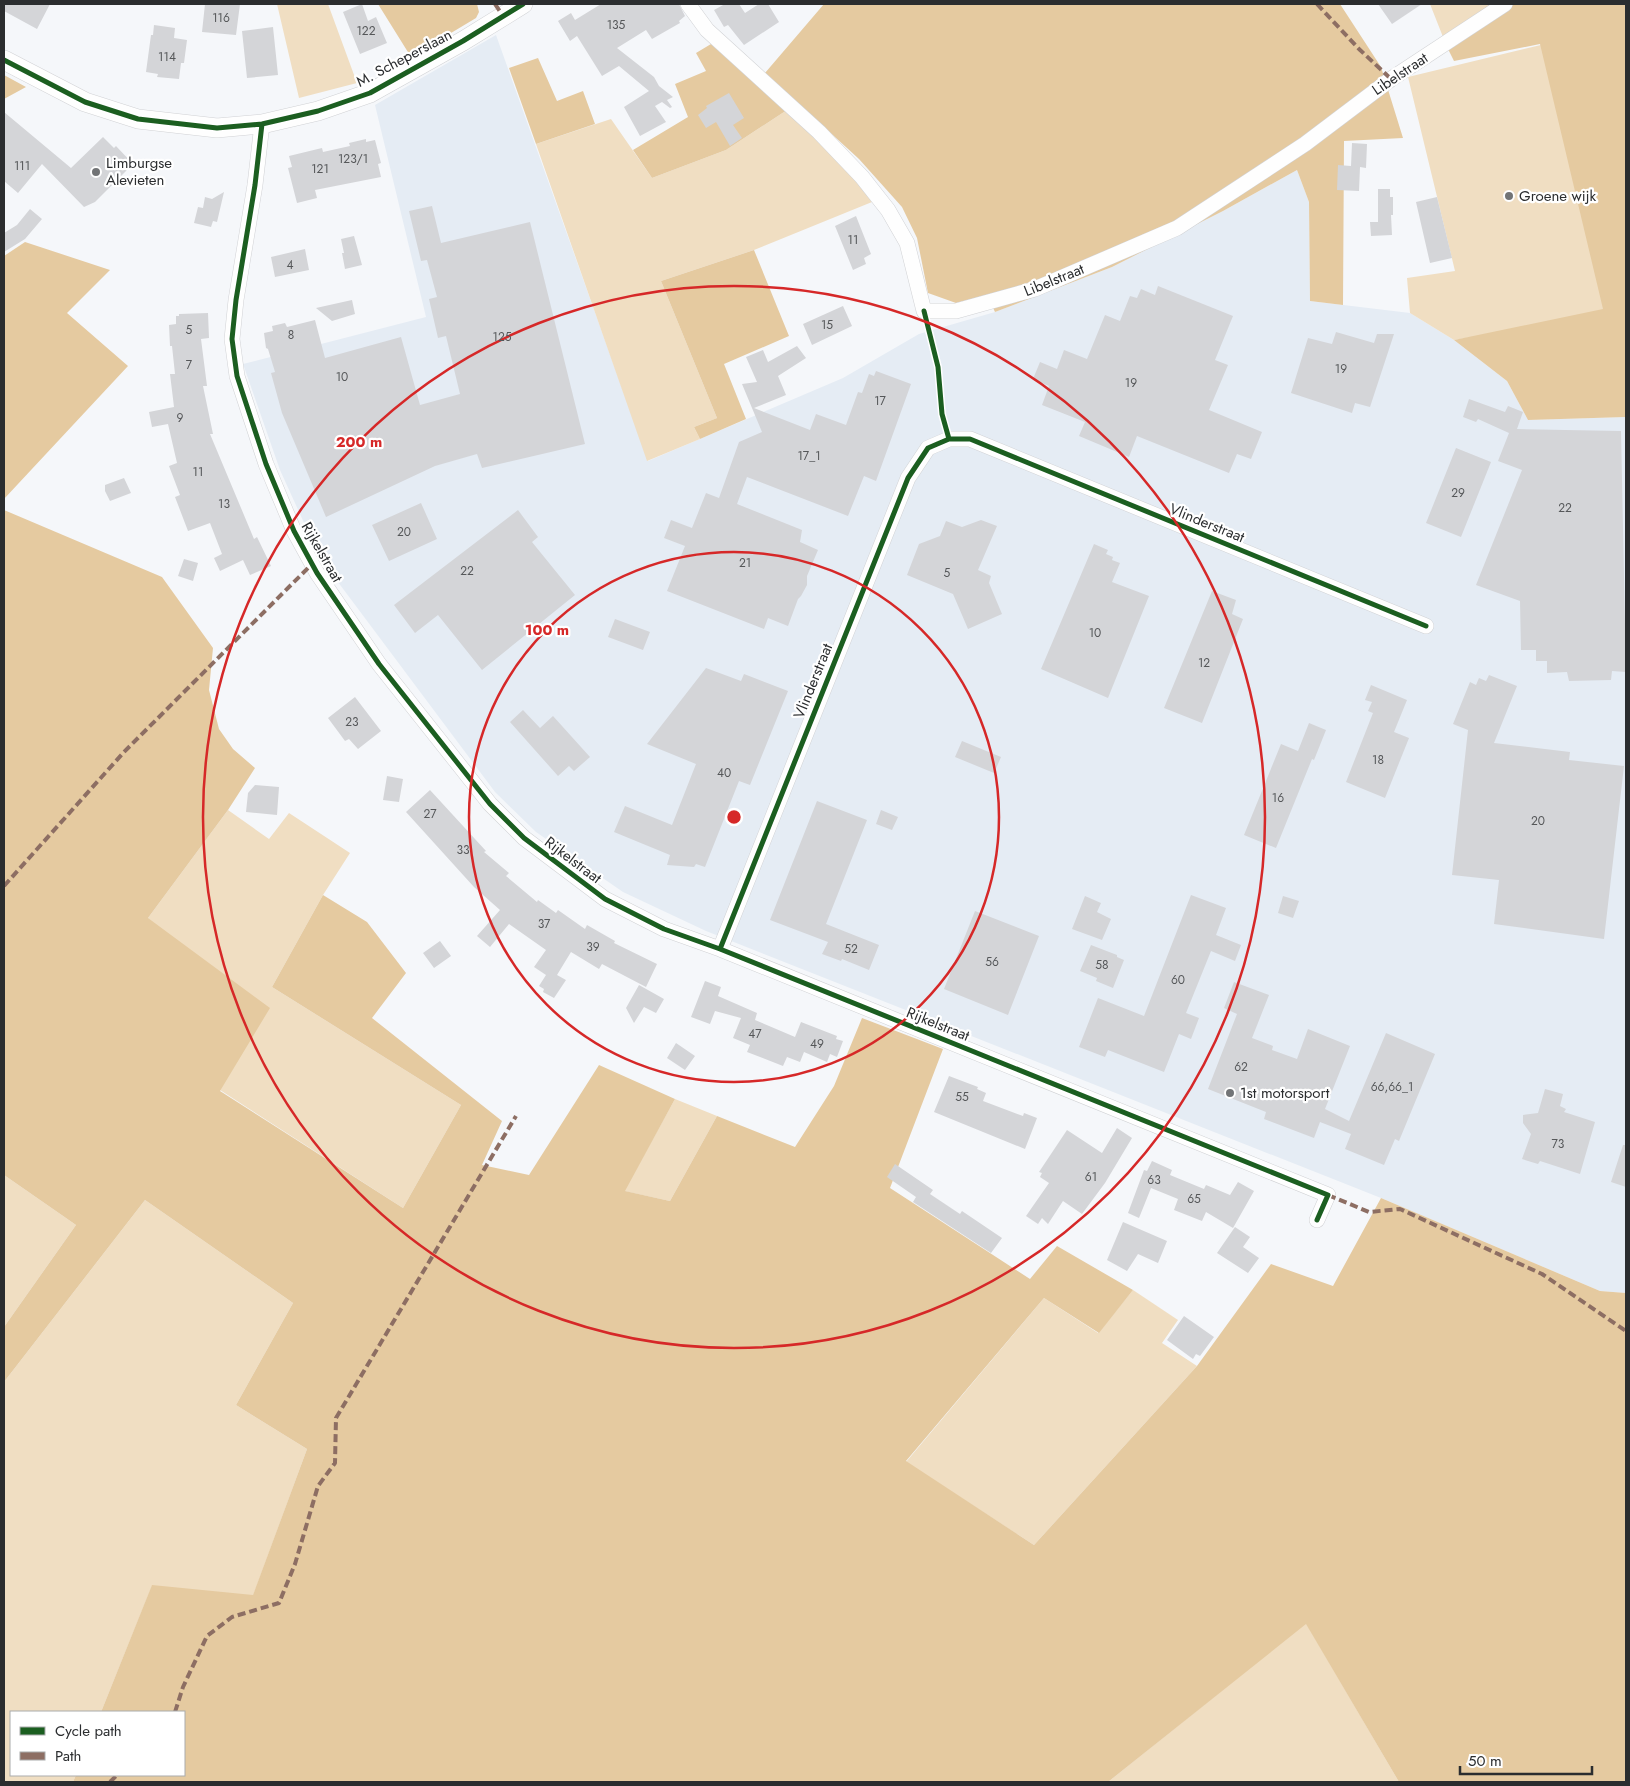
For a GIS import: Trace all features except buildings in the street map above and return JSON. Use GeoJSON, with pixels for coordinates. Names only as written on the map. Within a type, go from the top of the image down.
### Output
{"type":"FeatureCollection","features":[{"type":"Feature","properties":{"kind":"street","name":"M. Scheperslaan"},"geometry":{"type":"LineString","coordinates":[[4,60],[85,102],[138,119],[217,128],[262,124],[318,111],[370,93],[463,41],[523,4]]}},
{"type":"Feature","properties":{"kind":"street","name":"Libelstraat"},"geometry":{"type":"LineString","coordinates":[[688,4],[707,30],[819,132],[862,177],[888,210],[907,243],[924,311],[956,311],[1035,289],[1177,228],[1305,144],[1391,79],[1505,4]]}},
{"type":"Feature","properties":{"kind":"street","name":"Rijkelstraat"},"geometry":{"type":"LineString","coordinates":[[262,124],[232,339],[237,376],[266,464],[294,531],[312,564],[379,664],[490,804],[524,838],[604,899],[664,929],[720,949],[1328,1195],[1317,1220]]}},
{"type":"Feature","properties":{"kind":"street","name":"Vlinderstraat"},"geometry":{"type":"LineString","coordinates":[[720,949],[908,478],[928,448],[950,439],[970,439],[1426,626]]}},
{"type":"Feature","properties":{"kind":"shaded area"},"geometry":{"type":"Polygon","coordinates":[[[277,4],[328,4],[357,83],[299,98],[277,4]]]}},
{"type":"Feature","properties":{"kind":"shaded area"},"geometry":{"type":"Polygon","coordinates":[[[378,4],[477,4],[479,12],[476,18],[411,57],[378,4]]]}},
{"type":"Feature","properties":{"kind":"shaded area"},"geometry":{"type":"Polygon","coordinates":[[[824,4],[1340,4],[1381,67],[1403,138],[1344,141],[1343,305],[1310,301],[1309,202],[1297,170],[1223,211],[1112,267],[995,312],[987,295],[956,303],[928,293],[917,238],[902,207],[859,159],[765,73],[824,4]]]}},
{"type":"Feature","properties":{"kind":"shaded area"},"geometry":{"type":"Polygon","coordinates":[[[1430,4],[1490,4],[1443,37],[1430,4]]]}},
{"type":"Feature","properties":{"kind":"shaded area"},"geometry":{"type":"Polygon","coordinates":[[[1490,4],[1626,4],[1626,417],[1528,420],[1507,381],[1454,340],[1603,309],[1540,44],[1454,61],[1443,39],[1443,37],[1490,4]]]}},
{"type":"Feature","properties":{"kind":"shaded area"},"geometry":{"type":"Polygon","coordinates":[[[496,35],[648,461],[843,378],[919,334],[995,312],[1112,267],[1223,211],[1297,170],[1309,202],[1310,301],[1410,313],[1454,340],[1507,381],[1528,420],[1626,417],[1626,1293],[1600,1291],[1381,1198],[706,931],[623,892],[536,832],[495,792],[320,558],[280,470],[243,364],[426,317],[375,105],[496,35]]]}},
{"type":"Feature","properties":{"kind":"shaded area"},"geometry":{"type":"Polygon","coordinates":[[[711,44],[787,110],[726,150],[652,178],[633,150],[688,117],[675,84],[706,71],[696,53],[711,44]]]}},
{"type":"Feature","properties":{"kind":"shaded area","name":"Groene wijk"},"geometry":{"type":"Polygon","coordinates":[[[1545,44],[1611,314],[1454,340],[1410,313],[1407,278],[1455,271],[1408,77],[1545,44]]]}},
{"type":"Feature","properties":{"kind":"shaded area"},"geometry":{"type":"Polygon","coordinates":[[[538,58],[557,101],[583,91],[595,124],[536,144],[509,68],[538,58]]]}},
{"type":"Feature","properties":{"kind":"shaded area"},"geometry":{"type":"Polygon","coordinates":[[[4,75],[26,87],[4,99],[4,75]]]}},
{"type":"Feature","properties":{"kind":"shaded area"},"geometry":{"type":"Polygon","coordinates":[[[787,110],[852,176],[872,202],[754,250],[661,281],[717,418],[694,427],[700,439],[647,461],[536,144],[611,119],[652,178],[726,150],[787,110]]]}},
{"type":"Feature","properties":{"kind":"shaded area"},"geometry":{"type":"Polygon","coordinates":[[[25,242],[110,270],[67,313],[128,366],[4,499],[4,256],[25,242]]]}},
{"type":"Feature","properties":{"kind":"shaded area"},"geometry":{"type":"Polygon","coordinates":[[[754,250],[789,336],[724,364],[746,419],[700,439],[694,427],[717,418],[661,281],[754,250]]]}},
{"type":"Feature","properties":{"kind":"shaded area"},"geometry":{"type":"Polygon","coordinates":[[[4,510],[162,577],[213,648],[209,690],[219,729],[233,749],[255,768],[228,810],[148,918],[270,1008],[220,1091],[403,1208],[461,1105],[272,987],[323,895],[367,922],[406,973],[372,1018],[502,1121],[482,1165],[529,1175],[599,1065],[675,1099],[625,1191],[670,1201],[717,1116],[795,1147],[834,1086],[862,1018],[943,1049],[890,1188],[1030,1279],[1057,1246],[1133,1290],[1099,1333],[1044,1298],[906,1461],[1034,1545],[1197,1366],[1271,1264],[1333,1286],[1381,1198],[1600,1291],[1626,1293],[1626,1782],[1399,1782],[1306,1624],[1108,1782],[73,1782],[76,1776],[185,1776],[185,1711],[101,1711],[152,1585],[253,1595],[307,1449],[236,1405],[293,1303],[145,1200],[4,1382],[4,1327],[76,1225],[4,1175],[4,510]]]}},
{"type":"Feature","properties":{"kind":"shaded area"},"geometry":{"type":"Polygon","coordinates":[[[228,810],[269,839],[289,813],[350,853],[323,895],[272,987],[461,1105],[403,1208],[220,1090],[148,918],[228,810]]]}},
{"type":"Feature","properties":{"kind":"shaded area"},"geometry":{"type":"Polygon","coordinates":[[[675,1099],[717,1116],[670,1201],[624,1191],[675,1099]]]}},
{"type":"Feature","properties":{"kind":"shaded area"},"geometry":{"type":"Polygon","coordinates":[[[4,1175],[76,1225],[4,1327],[4,1175]]]}},
{"type":"Feature","properties":{"kind":"shaded area"},"geometry":{"type":"Polygon","coordinates":[[[145,1200],[293,1303],[236,1405],[307,1449],[253,1596],[152,1586],[101,1711],[10,1711],[10,1776],[76,1776],[73,1782],[4,1782],[4,1382],[145,1200]]]}},
{"type":"Feature","properties":{"kind":"shaded area"},"geometry":{"type":"Polygon","coordinates":[[[1133,1290],[1178,1320],[1162,1343],[1197,1366],[1034,1545],[906,1462],[1044,1298],[1098,1333],[1133,1290]]]}},
{"type":"Feature","properties":{"kind":"shaded area"},"geometry":{"type":"Polygon","coordinates":[[[1306,1623],[1399,1782],[1108,1782],[1306,1623]]]}},
{"type":"Feature","properties":{"kind":"marked path"},"geometry":{"type":"LineString","coordinates":[[495,4],[503,16]]}},
{"type":"Feature","properties":{"kind":"marked path"},"geometry":{"type":"LineString","coordinates":[[1317,4],[1359,49],[1391,79]]}},
{"type":"Feature","properties":{"kind":"marked path"},"geometry":{"type":"LineString","coordinates":[[4,886],[124,752],[312,564]]}},
{"type":"Feature","properties":{"kind":"marked path"},"geometry":{"type":"LineString","coordinates":[[175,1711],[183,1687],[207,1636],[232,1617],[279,1603],[295,1564],[318,1486],[335,1463],[336,1418],[516,1116]]}},
{"type":"Feature","properties":{"kind":"marked path"},"geometry":{"type":"LineString","coordinates":[[1328,1195],[1369,1212],[1400,1209],[1542,1274],[1626,1331]]}},
{"type":"Feature","properties":{"kind":"marked path"},"geometry":{"type":"LineString","coordinates":[[110,1782],[116,1776]]}},
{"type":"Feature","properties":{"kind":"cycle path"},"geometry":{"type":"LineString","coordinates":[[4,60],[85,102],[138,119],[217,128],[262,124],[318,111],[370,93],[463,41],[523,4]]}},
{"type":"Feature","properties":{"kind":"cycle path"},"geometry":{"type":"LineString","coordinates":[[262,124],[232,339],[237,376],[266,464],[294,531],[317,573],[379,664],[490,804],[524,838],[605,899],[664,929],[720,949],[1328,1195],[1317,1220]]}},
{"type":"Feature","properties":{"kind":"cycle path"},"geometry":{"type":"LineString","coordinates":[[924,311],[938,367],[942,414],[949,439]]}},
{"type":"Feature","properties":{"kind":"cycle path"},"geometry":{"type":"LineString","coordinates":[[720,949],[908,478],[928,448],[949,439],[970,439],[1426,626]]}},
{"type":"Feature","properties":{"kind":"place","name":"Limburgse Alevieten"},"geometry":{"type":"Point","coordinates":[96,172]}},
{"type":"Feature","properties":{"kind":"place","name":"Groene wijk"},"geometry":{"type":"Point","coordinates":[1509,196]}},
{"type":"Feature","properties":{"kind":"place","name":"1st motorsport"},"geometry":{"type":"Point","coordinates":[1230,1093]}}]}
